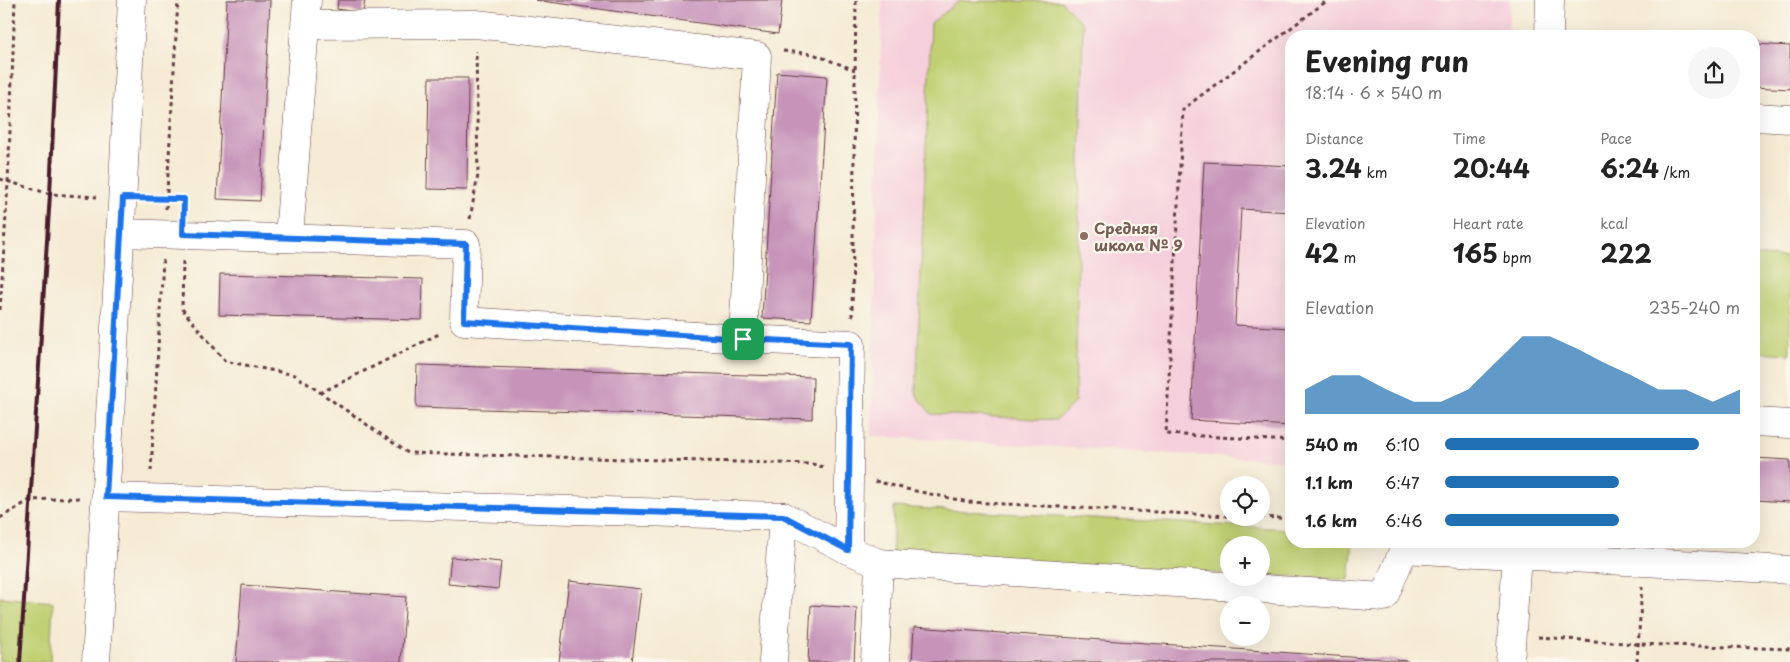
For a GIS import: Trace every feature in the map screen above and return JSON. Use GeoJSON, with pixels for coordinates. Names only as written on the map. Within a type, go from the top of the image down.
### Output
{"type":"FeatureCollection","features":[{"type":"Feature","properties":{"kind":"street"},"geometry":{"type":"LineString","coordinates":[[96,662],[123,198],[132,0]]}},
{"type":"Feature","properties":{"kind":"street"},"geometry":{"type":"LineString","coordinates":[[1549,30],[1550,0]]}},
{"type":"Feature","properties":{"kind":"street"},"geometry":{"type":"LineString","coordinates":[[288,237],[307,12],[476,24],[757,56],[743,339]]}},
{"type":"Feature","properties":{"kind":"street"},"geometry":{"type":"LineString","coordinates":[[1760,117],[1790,118]]}},
{"type":"Feature","properties":{"kind":"street"},"geometry":{"type":"LineString","coordinates":[[121,233],[466,244],[464,321],[851,344],[848,550]]}},
{"type":"Feature","properties":{"kind":"street"},"geometry":{"type":"LineString","coordinates":[[1760,422],[1790,424]]}},
{"type":"Feature","properties":{"kind":"street"},"geometry":{"type":"LineString","coordinates":[[106,497],[783,516],[848,550],[879,563],[1384,597],[1404,549],[1790,570]]}},
{"type":"Feature","properties":{"kind":"street"},"geometry":{"type":"LineString","coordinates":[[773,662],[783,516]]}},
{"type":"Feature","properties":{"kind":"street"},"geometry":{"type":"LineString","coordinates":[[1510,649],[1517,555]]}},
{"type":"Feature","properties":{"kind":"street"},"geometry":{"type":"LineString","coordinates":[[875,662],[879,563]]}},
{"type":"Feature","properties":{"kind":"path"},"geometry":{"type":"LineString","coordinates":[[0,310],[8,183],[15,0]]}},
{"type":"Feature","properties":{"kind":"path"},"geometry":{"type":"LineString","coordinates":[[851,344],[856,0]]}},
{"type":"Feature","properties":{"kind":"path"},"geometry":{"type":"LineString","coordinates":[[1288,30],[1328,0]]}},
{"type":"Feature","properties":{"kind":"path"},"geometry":{"type":"LineString","coordinates":[[466,244],[478,175],[476,24]]}},
{"type":"Feature","properties":{"kind":"path"},"geometry":{"type":"LineString","coordinates":[[1285,32],[1183,109],[1166,434],[1285,441]]}},
{"type":"Feature","properties":{"kind":"path"},"geometry":{"type":"LineString","coordinates":[[757,56],[780,51],[813,54],[855,70]]}},
{"type":"Feature","properties":{"kind":"path"},"geometry":{"type":"LineString","coordinates":[[0,179],[8,183],[50,194],[184,199],[182,309],[225,361],[295,375],[408,453],[812,464],[906,489],[969,502],[1220,516]]}},
{"type":"Feature","properties":{"kind":"path"},"geometry":{"type":"LineString","coordinates":[[320,393],[464,321]]}},
{"type":"Feature","properties":{"kind":"path"},"geometry":{"type":"LineString","coordinates":[[0,518],[30,500],[106,497]]}},
{"type":"Feature","properties":{"kind":"path"},"geometry":{"type":"LineString","coordinates":[[1270,518],[1285,519]]}},
{"type":"Feature","properties":{"kind":"path"},"geometry":{"type":"LineString","coordinates":[[1637,662],[1644,562]]}},
{"type":"Feature","properties":{"kind":"path"},"geometry":{"type":"LineString","coordinates":[[1510,649],[1638,644],[1790,650]]}},
{"type":"Feature","properties":{"kind":"shaded area","name":"Средняя школа № 9"},"geometry":{"type":"Polygon","coordinates":[[[882,0],[1510,0],[1508,30],[1285,30],[1285,461],[871,436],[882,0]]]}},
{"type":"Feature","properties":{"kind":"green space"},"geometry":{"type":"Polygon","coordinates":[[[959,1],[1061,1],[1083,24],[1075,402],[1056,420],[931,414],[916,394],[931,23],[959,1]]]}},
{"type":"Feature","properties":{"kind":"green space"},"geometry":{"type":"Polygon","coordinates":[[[1760,256],[1790,257],[1790,354],[1760,352],[1760,256]]]}},
{"type":"Feature","properties":{"kind":"green space"},"geometry":{"type":"Polygon","coordinates":[[[894,507],[1285,529],[1285,548],[1352,548],[1349,580],[1270,576],[1270,536],[1220,536],[1220,574],[892,557],[894,507]]]}},
{"type":"Feature","properties":{"kind":"green space"},"geometry":{"type":"Polygon","coordinates":[[[0,597],[53,602],[50,662],[0,662],[0,597]]]}},
{"type":"Feature","properties":{"kind":"building"},"geometry":{"type":"Polygon","coordinates":[[[227,0],[270,0],[260,201],[217,199],[227,0]]]}},
{"type":"Feature","properties":{"kind":"building"},"geometry":{"type":"Polygon","coordinates":[[[338,0],[365,0],[363,13],[337,9],[338,0]]]}},
{"type":"Feature","properties":{"kind":"building"},"geometry":{"type":"Polygon","coordinates":[[[535,0],[782,0],[778,34],[535,0]]]}},
{"type":"Feature","properties":{"kind":"building"},"geometry":{"type":"Polygon","coordinates":[[[1760,44],[1790,46],[1790,89],[1760,87],[1760,44]]]}},
{"type":"Feature","properties":{"kind":"building"},"geometry":{"type":"Polygon","coordinates":[[[777,72],[827,76],[811,321],[762,318],[777,72]]]}},
{"type":"Feature","properties":{"kind":"building"},"geometry":{"type":"Polygon","coordinates":[[[429,78],[468,78],[467,190],[427,189],[429,78]]]}},
{"type":"Feature","properties":{"kind":"building"},"geometry":{"type":"Polygon","coordinates":[[[1204,162],[1285,166],[1285,212],[1241,209],[1235,325],[1285,328],[1285,426],[1191,420],[1204,162]]]}},
{"type":"Feature","properties":{"kind":"building"},"geometry":{"type":"Polygon","coordinates":[[[220,274],[423,279],[422,320],[219,315],[220,274]]]}},
{"type":"Feature","properties":{"kind":"building"},"geometry":{"type":"Polygon","coordinates":[[[417,365],[813,377],[812,419],[416,407],[417,365]]]}},
{"type":"Feature","properties":{"kind":"building"},"geometry":{"type":"Polygon","coordinates":[[[1760,458],[1790,460],[1790,502],[1760,500],[1760,458]]]}},
{"type":"Feature","properties":{"kind":"building"},"geometry":{"type":"Polygon","coordinates":[[[451,557],[501,562],[498,589],[448,584],[451,557]]]}},
{"type":"Feature","properties":{"kind":"building"},"geometry":{"type":"Polygon","coordinates":[[[569,581],[641,589],[632,662],[559,662],[569,581]]]}},
{"type":"Feature","properties":{"kind":"building"},"geometry":{"type":"Polygon","coordinates":[[[242,585],[406,597],[401,662],[236,662],[242,585]]]}},
{"type":"Feature","properties":{"kind":"building"},"geometry":{"type":"Polygon","coordinates":[[[811,605],[857,608],[854,662],[808,662],[811,605]]]}},
{"type":"Feature","properties":{"kind":"building"},"geometry":{"type":"Polygon","coordinates":[[[914,627],[1408,661],[1408,662],[912,662],[914,627]]]}},
{"type":"Feature","properties":{"kind":"railway"},"geometry":{"type":"LineString","coordinates":[[20,662],[50,194],[59,0]]}},
{"type":"Feature","properties":{"kind":"place","name":"Средняя школа № 9"},"geometry":{"type":"Point","coordinates":[1084,236]}},
{"type":"Feature","properties":{"kind":"route"},"geometry":{"type":"LineString","coordinates":[[123,198],[184,199],[183,234],[466,244],[464,321],[743,339],[851,344],[848,550],[783,516],[106,497],[123,198]]}}]}
